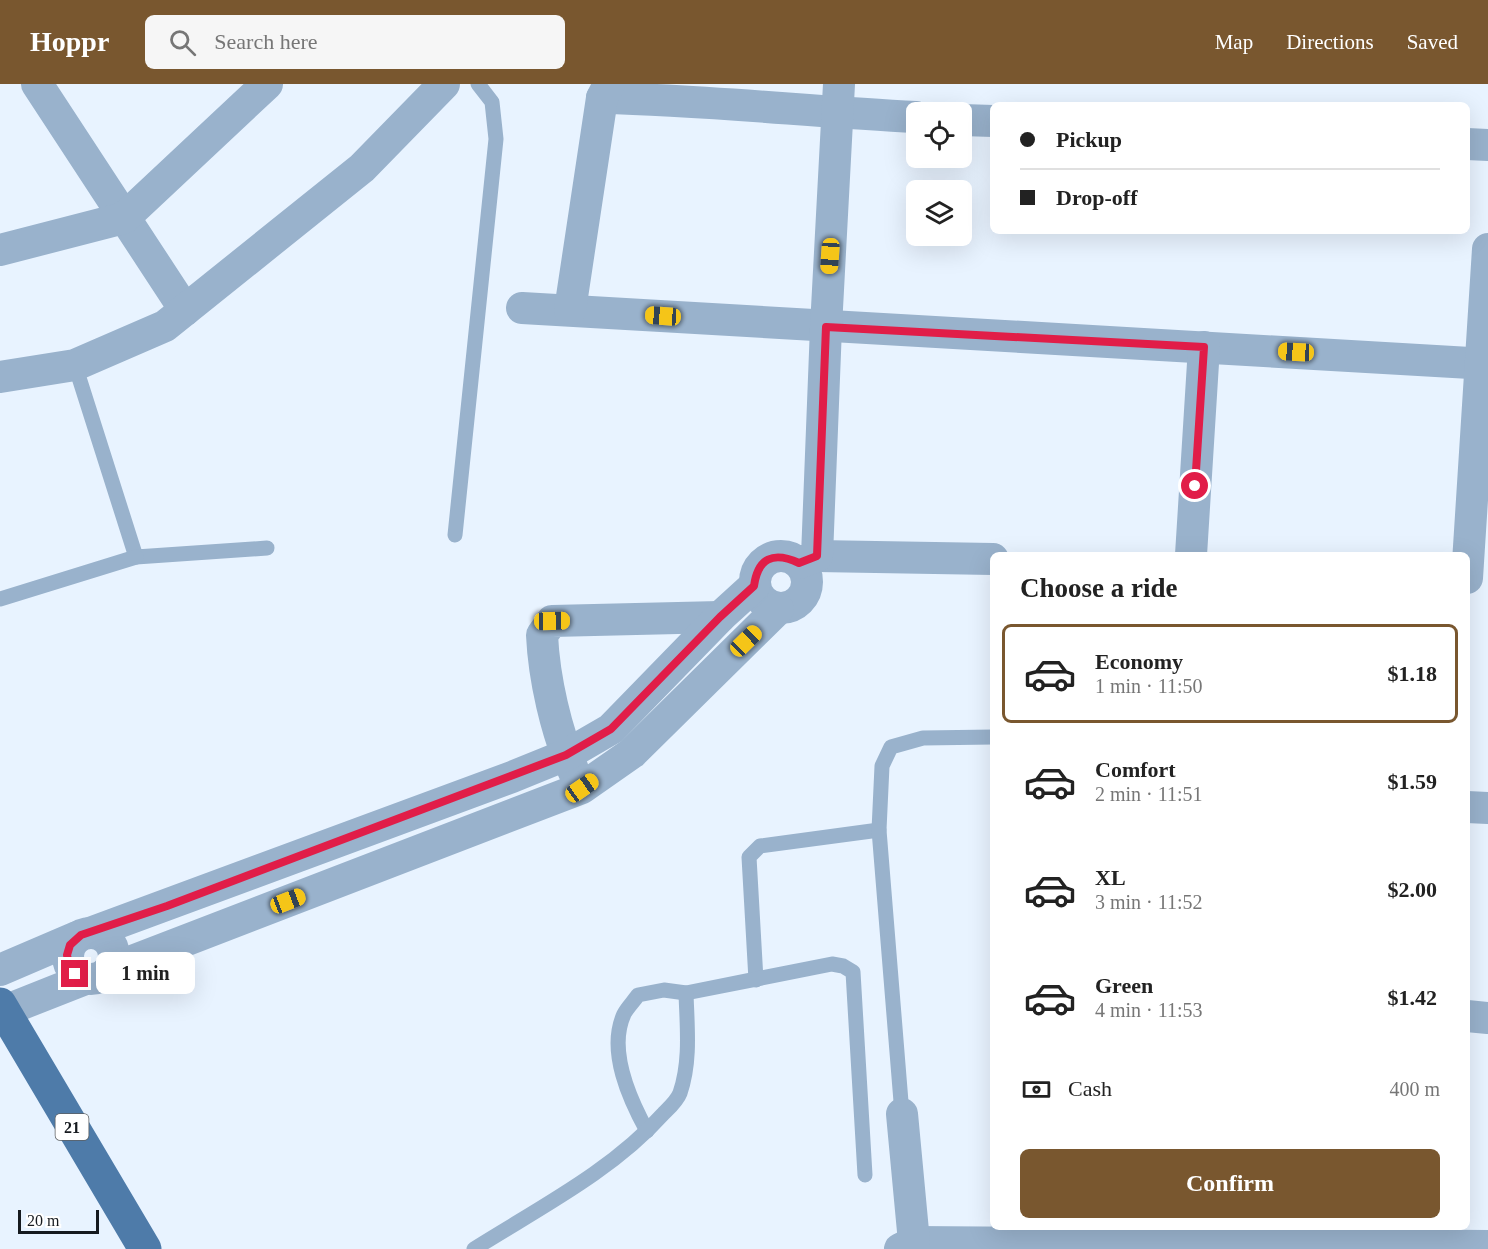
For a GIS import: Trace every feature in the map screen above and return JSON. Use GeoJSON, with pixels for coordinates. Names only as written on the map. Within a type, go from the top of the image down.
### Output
{"type":"FeatureCollection","features":[{"type":"Feature","properties":{"kind":"main road","name":"21"},"geometry":{"type":"LineString","coordinates":[[2,1008],[145,1249]]}},
{"type":"Feature","properties":{"kind":"street"},"geometry":{"type":"LineString","coordinates":[[37,84],[185,310]]}},
{"type":"Feature","properties":{"kind":"street"},"geometry":{"type":"LineString","coordinates":[[0,250],[124,218],[267,84]]}},
{"type":"Feature","properties":{"kind":"street"},"geometry":{"type":"LineString","coordinates":[[0,377],[75,365],[165,326],[362,168],[444,84]]}},
{"type":"Feature","properties":{"kind":"street"},"geometry":{"type":"LineString","coordinates":[[570,310],[605,91],[679,100],[839,99],[906,115]]}},
{"type":"Feature","properties":{"kind":"street"},"geometry":{"type":"LineString","coordinates":[[839,99],[826,327],[808,559],[806,574],[807,587],[802,599],[791,607],[778,609],[767,605],[758,597],[754,586],[756,570],[768,559],[784,556],[808,559],[990,559]]}},
{"type":"Feature","properties":{"kind":"street"},"geometry":{"type":"LineString","coordinates":[[972,120],[990,121]]}},
{"type":"Feature","properties":{"kind":"street"},"geometry":{"type":"LineString","coordinates":[[1470,144],[1488,145]]}},
{"type":"Feature","properties":{"kind":"street"},"geometry":{"type":"LineString","coordinates":[[1469,552],[1484,363],[1488,249]]}},
{"type":"Feature","properties":{"kind":"street"},"geometry":{"type":"LineString","coordinates":[[522,308],[1484,363]]}},
{"type":"Feature","properties":{"kind":"street"},"geometry":{"type":"LineString","coordinates":[[1191,552],[1204,347]]}},
{"type":"Feature","properties":{"kind":"street"},"geometry":{"type":"LineString","coordinates":[[1470,579],[1488,581]]}},
{"type":"Feature","properties":{"kind":"street"},"geometry":{"type":"LineString","coordinates":[[0,970],[84,935],[566,755],[611,729],[720,617],[754,586]]}},
{"type":"Feature","properties":{"kind":"street"},"geometry":{"type":"LineString","coordinates":[[2,1008],[97,974],[582,788],[632,753],[778,609]]}},
{"type":"Feature","properties":{"kind":"street"},"geometry":{"type":"LineString","coordinates":[[582,788],[566,755],[544,664],[542,635],[552,621],[720,617]]}},
{"type":"Feature","properties":{"kind":"street"},"geometry":{"type":"LineString","coordinates":[[1470,807],[1488,808]]}},
{"type":"Feature","properties":{"kind":"street"},"geometry":{"type":"LineString","coordinates":[[84,935],[70,945],[67,955],[69,965],[75,974],[97,974]]}},
{"type":"Feature","properties":{"kind":"street"},"geometry":{"type":"LineString","coordinates":[[1470,1016],[1488,1018]]}},
{"type":"Feature","properties":{"kind":"street"},"geometry":{"type":"LineString","coordinates":[[902,1114],[907,1246],[1488,1246]]}},
{"type":"Feature","properties":{"kind":"lane"},"geometry":{"type":"LineString","coordinates":[[456,536],[496,139],[492,102],[478,84]]}},
{"type":"Feature","properties":{"kind":"lane"},"geometry":{"type":"LineString","coordinates":[[75,365],[136,557]]}},
{"type":"Feature","properties":{"kind":"lane"},"geometry":{"type":"LineString","coordinates":[[0,599],[136,557],[267,548]]}},
{"type":"Feature","properties":{"kind":"lane"},"geometry":{"type":"LineString","coordinates":[[902,1114],[879,830],[882,766],[891,747],[923,738],[990,737]]}},
{"type":"Feature","properties":{"kind":"lane"},"geometry":{"type":"LineString","coordinates":[[756,980],[749,857],[760,846],[879,830]]}},
{"type":"Feature","properties":{"kind":"lane"},"geometry":{"type":"LineString","coordinates":[[647,1131],[629,1098],[618,1044],[624,1014],[638,995],[664,990],[686,993],[832,964],[843,966],[853,972],[866,1175]]}},
{"type":"Feature","properties":{"kind":"lane"},"geometry":{"type":"LineString","coordinates":[[474,1249],[605,1166],[647,1131],[679,1096],[686,1073],[686,993]]}},
{"type":"Feature","properties":{"kind":"route"},"geometry":{"type":"LineString","coordinates":[[75,974],[69,965],[67,955],[70,945],[81,935],[167,906],[566,755],[611,729],[720,617],[754,586],[756,570],[768,559],[784,556],[799,563],[817,556],[826,327],[1204,347],[1195,486]]}}]}
